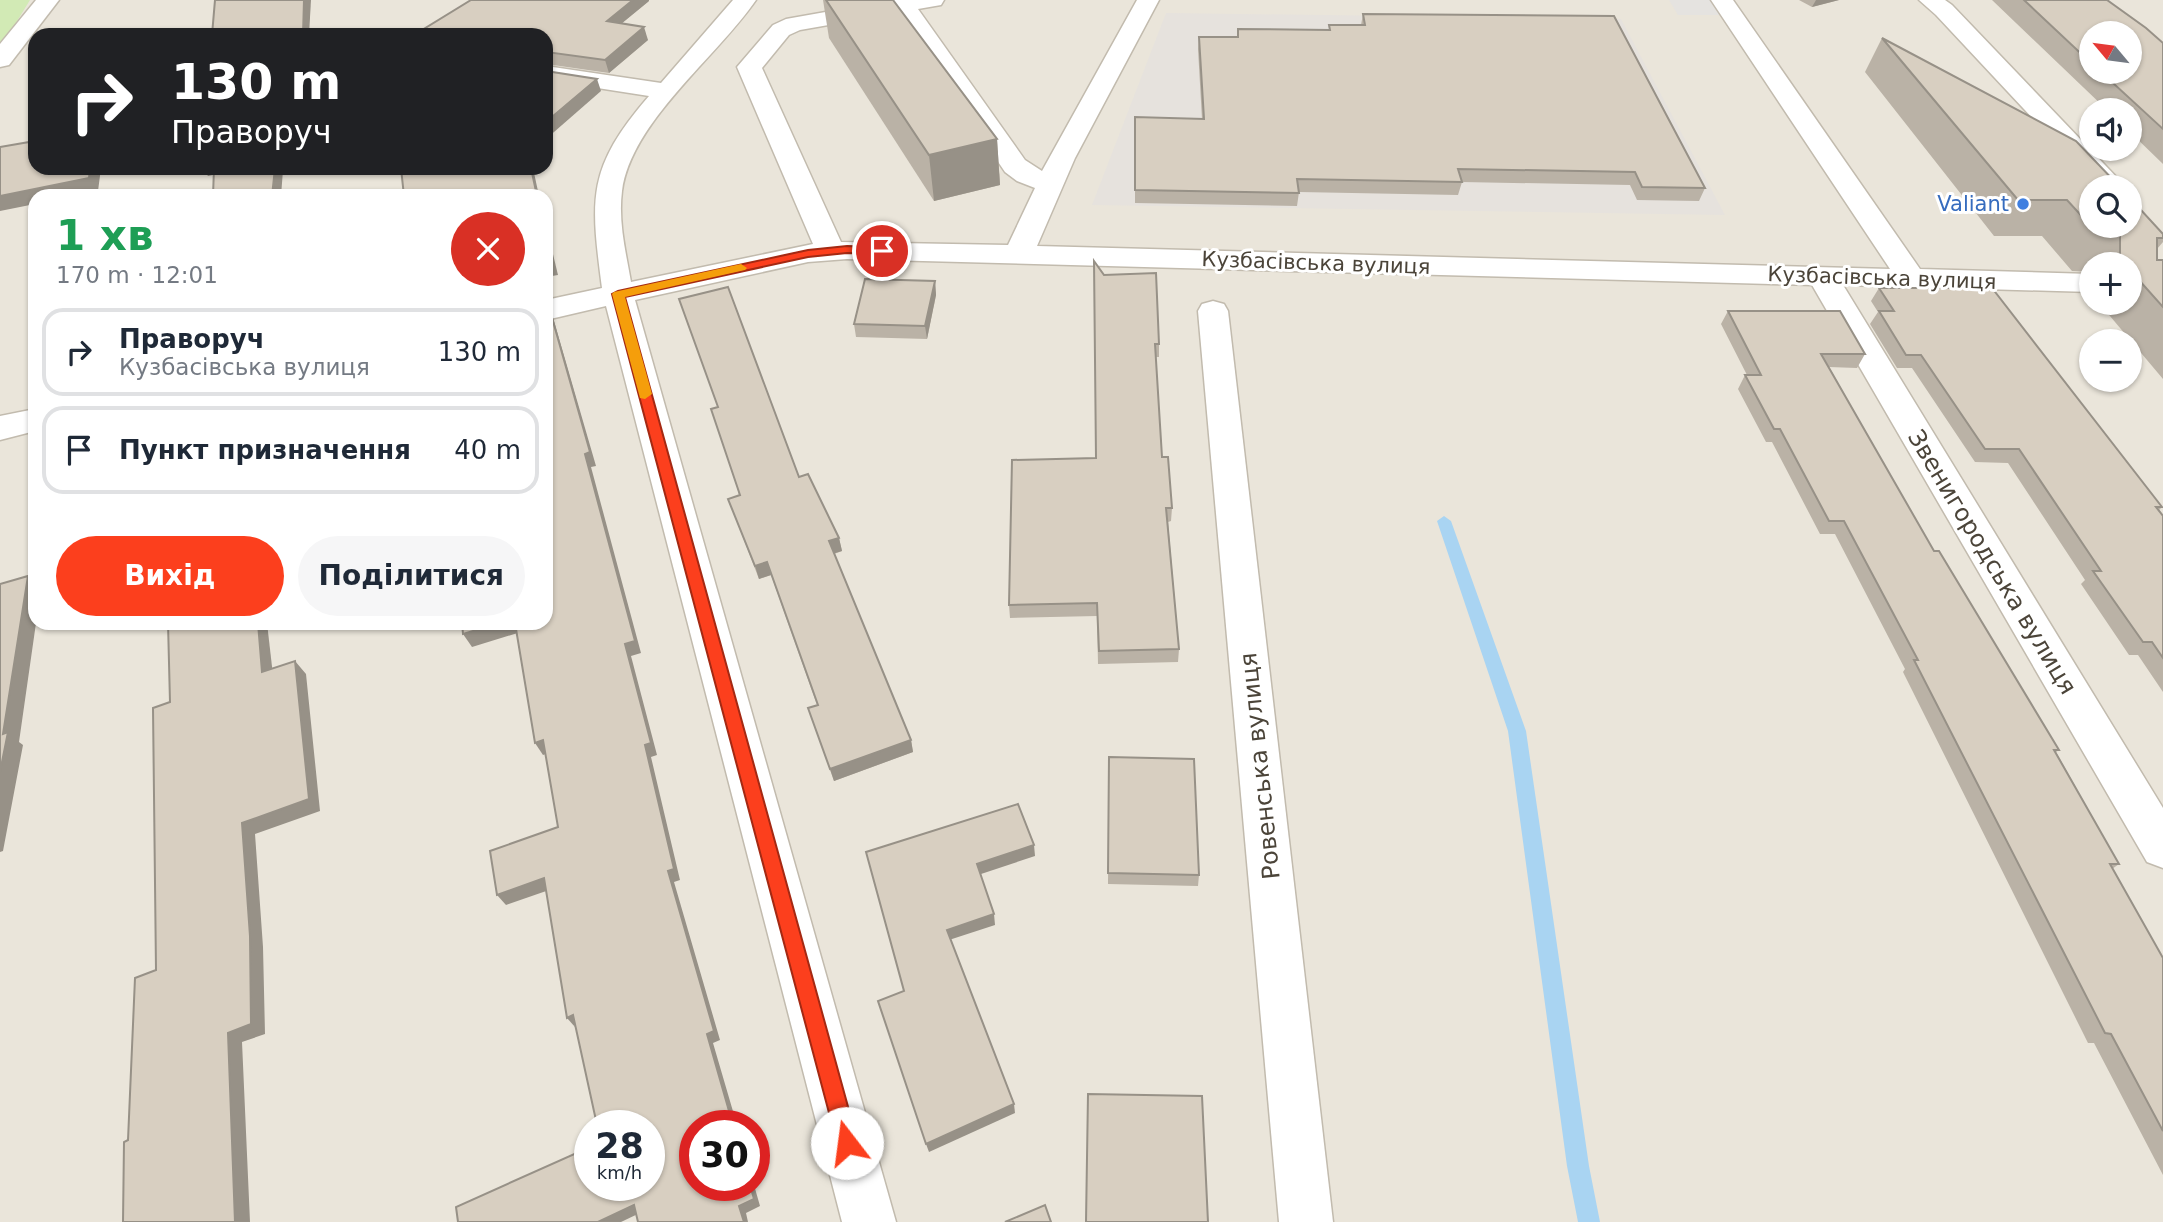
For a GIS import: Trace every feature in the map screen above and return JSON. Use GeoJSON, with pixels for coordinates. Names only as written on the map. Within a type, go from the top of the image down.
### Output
{"type":"FeatureCollection","features":[{"type":"Feature","properties":{"kind":"street"},"geometry":{"type":"LineString","coordinates":[[0,60],[48,0]]}},
{"type":"Feature","properties":{"kind":"street"},"geometry":{"type":"LineString","coordinates":[[831,251],[749,67],[781,30],[794,24],[933,0]]}},
{"type":"Feature","properties":{"kind":"street"},"geometry":{"type":"LineString","coordinates":[[1019,254],[1050,184],[1148,0]]}},
{"type":"Feature","properties":{"kind":"street"},"geometry":{"type":"LineString","coordinates":[[1723,0],[1912,279]]}},
{"type":"Feature","properties":{"kind":"street"},"geometry":{"type":"LineString","coordinates":[[1930,0],[1944,10],[2101,175]]}},
{"type":"Feature","properties":{"kind":"street"},"geometry":{"type":"LineString","coordinates":[[736,1],[633,131],[618,154],[609,178],[606,203],[618,294],[869,1222]]}},
{"type":"Feature","properties":{"kind":"street"},"geometry":{"type":"LineString","coordinates":[[903,5],[1015,166],[1027,175],[1050,184]]}},
{"type":"Feature","properties":{"kind":"street"},"geometry":{"type":"LineString","coordinates":[[553,74],[667,91]]}},
{"type":"Feature","properties":{"kind":"street","name":"Кузбасівська вулиця"},"geometry":{"type":"LineString","coordinates":[[553,308],[808,253],[831,251],[2079,284]]}},
{"type":"Feature","properties":{"kind":"street","name":"Звенигородська вулиця"},"geometry":{"type":"LineString","coordinates":[[1822,276],[2163,848]]}},
{"type":"Feature","properties":{"kind":"street","name":"Ровенська вулиця"},"geometry":{"type":"LineString","coordinates":[[1213,311],[1306,1222]]}},
{"type":"Feature","properties":{"kind":"street"},"geometry":{"type":"LineString","coordinates":[[0,428],[28,422]]}},
{"type":"Feature","properties":{"kind":"shaded area"},"geometry":{"type":"Polygon","coordinates":[[[0,0],[2163,0],[2163,1222],[0,1222],[0,0]]]}},
{"type":"Feature","properties":{"kind":"shaded area"},"geometry":{"type":"Polygon","coordinates":[[[1669,0],[1722,0],[1733,15],[1678,15],[1669,0]]]}},
{"type":"Feature","properties":{"kind":"shaded area"},"geometry":{"type":"Polygon","coordinates":[[[1166,13],[1621,19],[1725,215],[1092,205],[1166,13]]]}},
{"type":"Feature","properties":{"kind":"green space"},"geometry":{"type":"Polygon","coordinates":[[[0,0],[30,0],[6,39],[0,42],[0,0]]]}},
{"type":"Feature","properties":{"kind":"building"},"geometry":{"type":"Polygon","coordinates":[[[215,0],[304,0],[303,28],[213,28],[215,0]]]}},
{"type":"Feature","properties":{"kind":"building"},"geometry":{"type":"Polygon","coordinates":[[[471,0],[633,0],[607,21],[644,27],[605,60],[553,53],[553,28],[425,28],[471,0]]]}},
{"type":"Feature","properties":{"kind":"building"},"geometry":{"type":"Polygon","coordinates":[[[826,0],[893,0],[997,139],[929,155],[826,0]]]}},
{"type":"Feature","properties":{"kind":"building"},"geometry":{"type":"Polygon","coordinates":[[[2024,0],[2107,0],[2136,21],[2079,21],[2079,52],[2024,0]]]}},
{"type":"Feature","properties":{"kind":"building"},"geometry":{"type":"Polygon","coordinates":[[[1363,14],[1614,16],[1705,188],[1642,187],[1635,172],[1458,169],[1462,182],[1297,179],[1299,193],[1135,190],[1135,117],[1204,119],[1199,37],[1238,37],[1238,29],[1330,30],[1329,25],[1365,25],[1363,14]]]}},
{"type":"Feature","properties":{"kind":"building"},"geometry":{"type":"Polygon","coordinates":[[[2142,25],[2163,43],[2163,129],[2142,110],[2142,98],[2129,98],[2114,84],[2142,84],[2142,25]]]}},
{"type":"Feature","properties":{"kind":"building"},"geometry":{"type":"Polygon","coordinates":[[[1882,38],[2076,141],[2079,144],[2079,161],[2095,161],[2109,175],[2079,175],[2079,213],[2067,200],[2018,200],[1882,38]]]}},
{"type":"Feature","properties":{"kind":"building"},"geometry":{"type":"Polygon","coordinates":[[[553,72],[597,79],[553,116],[553,72]]]}},
{"type":"Feature","properties":{"kind":"building"},"geometry":{"type":"Polygon","coordinates":[[[28,142],[28,175],[89,175],[89,178],[0,196],[0,147],[28,142]]]}},
{"type":"Feature","properties":{"kind":"building"},"geometry":{"type":"Polygon","coordinates":[[[214,175],[274,175],[273,189],[213,189],[214,175]]]}},
{"type":"Feature","properties":{"kind":"building"},"geometry":{"type":"Polygon","coordinates":[[[402,175],[532,175],[536,189],[403,189],[402,175]]]}},
{"type":"Feature","properties":{"kind":"building"},"geometry":{"type":"Polygon","coordinates":[[[2142,211],[2163,234],[2163,238],[2157,238],[2157,260],[2163,260],[2163,307],[2142,283],[2142,252],[2120,252],[2120,238],[2142,238],[2142,211]]]}},
{"type":"Feature","properties":{"kind":"building"},"geometry":{"type":"Polygon","coordinates":[[[1094,261],[1104,275],[1156,273],[1159,344],[1155,344],[1162,457],[1168,457],[1172,508],[1166,508],[1179,649],[1099,651],[1097,603],[1009,605],[1012,460],[1096,458],[1094,261]]]}},
{"type":"Feature","properties":{"kind":"building"},"geometry":{"type":"Polygon","coordinates":[[[865,279],[935,281],[925,326],[854,324],[865,279]]]}},
{"type":"Feature","properties":{"kind":"building"},"geometry":{"type":"Polygon","coordinates":[[[728,287],[799,477],[808,474],[839,538],[829,541],[911,740],[830,769],[808,708],[818,705],[767,562],[755,566],[728,499],[740,495],[711,409],[718,407],[679,299],[728,287]]]}},
{"type":"Feature","properties":{"kind":"building"},"geometry":{"type":"Polygon","coordinates":[[[1879,288],[1992,288],[2162,507],[2156,507],[2163,516],[2163,658],[2152,642],[2143,642],[2093,571],[2101,571],[2019,449],[1985,449],[1921,355],[1906,355],[1879,311],[1894,311],[1879,288]]]}},
{"type":"Feature","properties":{"kind":"building"},"geometry":{"type":"Polygon","coordinates":[[[1728,311],[1840,311],[1865,354],[1821,354],[1934,551],[1939,551],[2059,750],[2054,750],[2119,864],[2110,864],[2163,958],[2163,1131],[2111,1034],[2105,1033],[1914,660],[1918,660],[1844,521],[1829,521],[1780,429],[1774,429],[1745,375],[1761,375],[1728,311]]]}},
{"type":"Feature","properties":{"kind":"building"},"geometry":{"type":"Polygon","coordinates":[[[553,321],[590,452],[585,454],[635,641],[625,644],[651,743],[645,745],[674,869],[668,871],[714,1031],[707,1034],[729,1110],[679,1110],[679,1201],[750,1201],[739,1206],[744,1222],[638,1222],[634,1205],[598,1222],[458,1222],[456,1207],[574,1154],[574,1201],[665,1201],[665,1110],[594,1110],[573,1015],[567,1018],[544,878],[497,895],[490,851],[558,827],[543,740],[535,743],[516,630],[553,630],[553,321]]]}},
{"type":"Feature","properties":{"kind":"building"},"geometry":{"type":"Polygon","coordinates":[[[28,576],[3,734],[8,732],[0,772],[0,584],[28,576]]]}},
{"type":"Feature","properties":{"kind":"building"},"geometry":{"type":"Polygon","coordinates":[[[168,630],[259,630],[262,672],[295,661],[309,799],[242,823],[250,936],[251,1024],[228,1033],[235,1222],[123,1222],[124,1142],[128,1140],[135,978],[156,970],[153,708],[170,702],[168,630]]]}},
{"type":"Feature","properties":{"kind":"building"},"geometry":{"type":"Polygon","coordinates":[[[1109,757],[1194,759],[1199,875],[1108,873],[1109,757]]]}},
{"type":"Feature","properties":{"kind":"building"},"geometry":{"type":"Polygon","coordinates":[[[1018,804],[1034,845],[977,864],[994,914],[947,930],[1014,1104],[926,1144],[878,1001],[904,991],[866,852],[1018,804]]]}},
{"type":"Feature","properties":{"kind":"building"},"geometry":{"type":"Polygon","coordinates":[[[1088,1094],[1202,1096],[1208,1222],[1086,1222],[1088,1094]]]}},
{"type":"Feature","properties":{"kind":"building"},"geometry":{"type":"Polygon","coordinates":[[[1045,1205],[1051,1222],[1005,1222],[1045,1205]]]}},
{"type":"Feature","properties":{"kind":"waterway"},"geometry":{"type":"LineString","coordinates":[[1444,521],[1517,731],[1578,1166],[1589,1222]]}},
{"type":"Feature","properties":{"kind":"slow traffic"},"geometry":{"type":"LineString","coordinates":[[645,394],[618,294],[741,268]]}},
{"type":"Feature","properties":{"kind":"place","name":"Valiant"},"geometry":{"type":"Point","coordinates":[2023,204]}},
{"type":"Feature","properties":{"kind":"route"},"geometry":{"type":"LineString","coordinates":[[847,1143],[618,294],[808,253],[882,251]]}}]}
